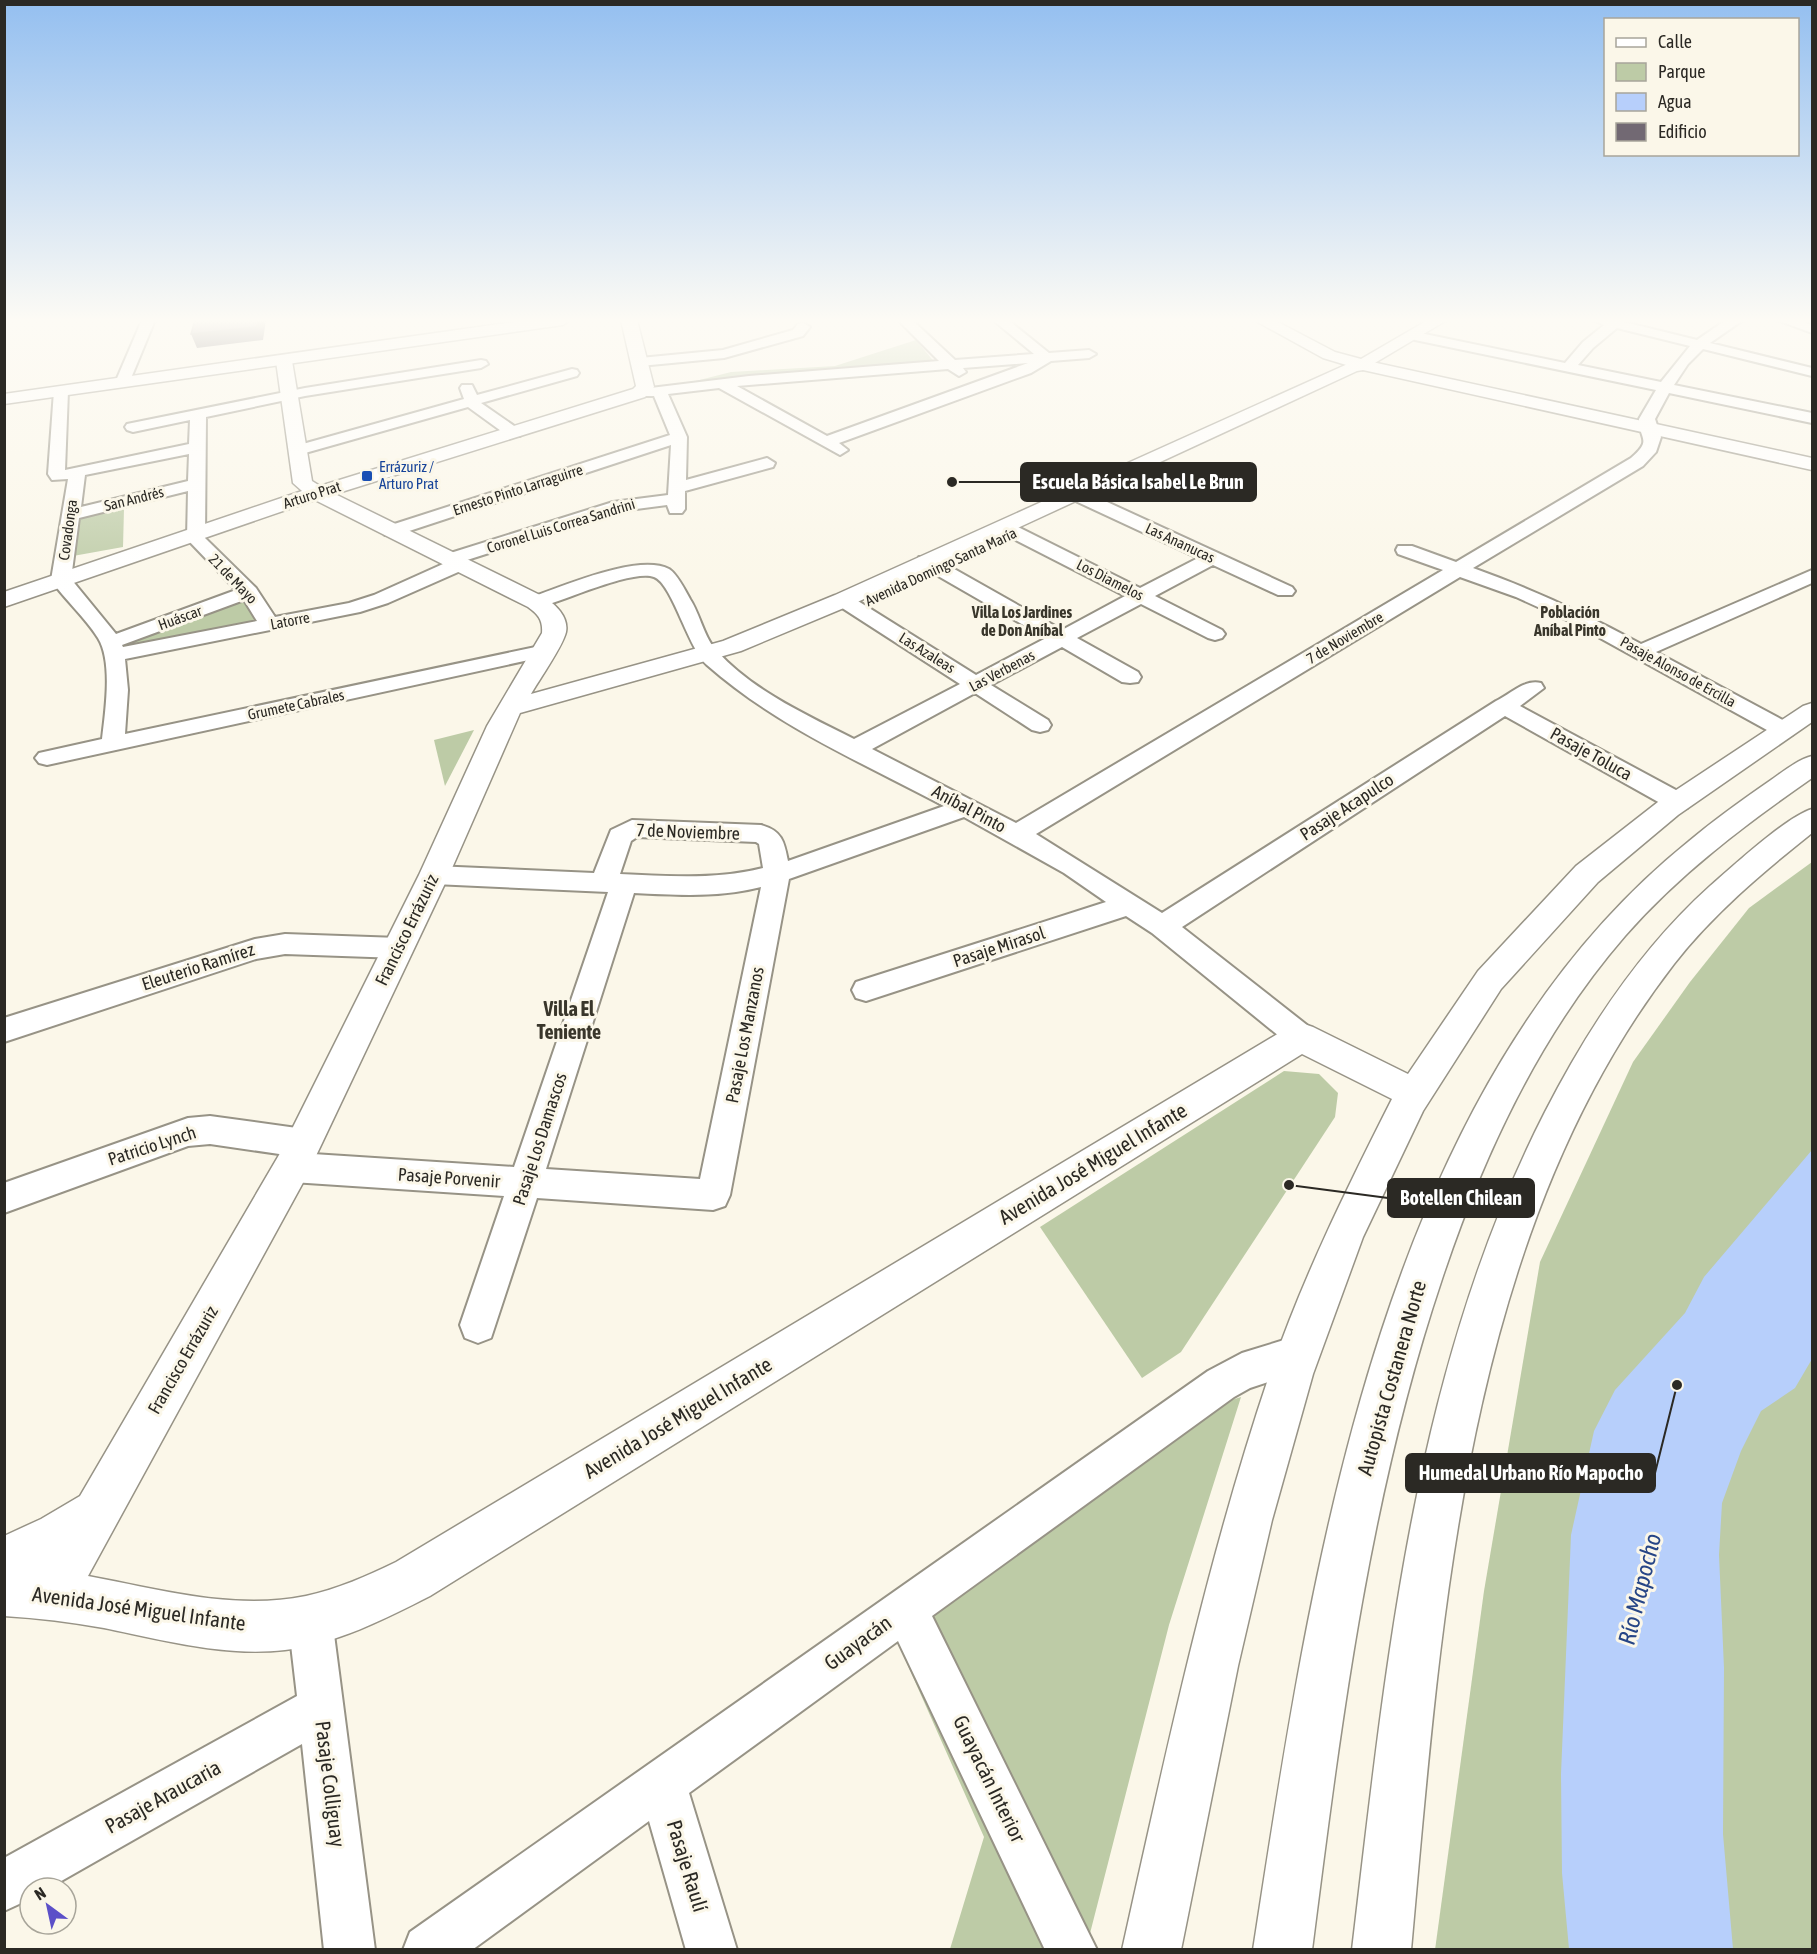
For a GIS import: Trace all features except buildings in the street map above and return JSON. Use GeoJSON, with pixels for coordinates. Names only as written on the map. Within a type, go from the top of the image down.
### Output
{"type":"FeatureCollection","features":[{"type":"Feature","properties":{"kind":"main road","name":"Francisco Errázuriz"},"geometry":{"type":"LineString","coordinates":[[27,1593],[97,1511],[298,1155],[434,875],[505,717],[554,633],[554,620],[544,607],[536,602],[453,563],[317,493],[303,483],[292,411]]}},
{"type":"Feature","properties":{"kind":"main road","name":"Arturo Prat"},"geometry":{"type":"LineString","coordinates":[[4,600],[317,493],[586,411]]}},
{"type":"Feature","properties":{"kind":"main road","name":"Avenida Domingo Santa María"},"geometry":{"type":"LineString","coordinates":[[505,717],[712,659],[760,649],[849,603],[1267,411]]}},
{"type":"Feature","properties":{"kind":"main road"},"geometry":{"type":"LineString","coordinates":[[1573,411],[1812,464]]}},
{"type":"Feature","properties":{"kind":"main road"},"geometry":{"type":"LineString","coordinates":[[1151,1950],[1231,1590],[1264,1467],[1297,1355],[1334,1260],[1370,1179],[1416,1094],[1477,1000],[1533,930],[1587,874],[1678,802],[1798,720]]}},
{"type":"Feature","properties":{"kind":"main road","name":"Autopista Costanera Norte"},"geometry":{"type":"LineString","coordinates":[[1282,1950],[1314,1727],[1358,1497],[1401,1334],[1464,1168],[1522,1054],[1558,1000],[1612,930],[1671,872],[1716,834],[1812,765]]}},
{"type":"Feature","properties":{"kind":"main road"},"geometry":{"type":"LineString","coordinates":[[1381,1950],[1415,1650],[1435,1514],[1446,1458],[1473,1349],[1522,1203],[1582,1074],[1612,1026],[1650,973],[1686,929],[1720,895],[1812,819]]}},
{"type":"Feature","properties":{"kind":"main road","name":"Aníbal Pinto"},"geometry":{"type":"LineString","coordinates":[[1301,1037],[1338,1058],[1416,1094]]}},
{"type":"Feature","properties":{"kind":"main road","name":"Avenida José Miguel Infante"},"geometry":{"type":"LineString","coordinates":[[27,1593],[227,1625],[268,1626],[345,1610],[413,1579],[1301,1037]]}},
{"type":"Feature","properties":{"kind":"main road"},"geometry":{"type":"LineString","coordinates":[[4,1562],[58,1536],[97,1511]]}},
{"type":"Feature","properties":{"kind":"street","name":"Covadonga"},"geometry":{"type":"LineString","coordinates":[[60,411],[56,474],[62,477],[77,474],[61,580],[113,649]]}},
{"type":"Feature","properties":{"kind":"street"},"geometry":{"type":"LineString","coordinates":[[133,427],[212,411]]}},
{"type":"Feature","properties":{"kind":"street"},"geometry":{"type":"LineString","coordinates":[[298,450],[389,419],[425,411]]}},
{"type":"Feature","properties":{"kind":"street"},"geometry":{"type":"LineString","coordinates":[[485,411],[514,433]]}},
{"type":"Feature","properties":{"kind":"street"},"geometry":{"type":"LineString","coordinates":[[662,411],[679,437],[676,499]]}},
{"type":"Feature","properties":{"kind":"street"},"geometry":{"type":"LineString","coordinates":[[771,411],[840,450]]}},
{"type":"Feature","properties":{"kind":"street"},"geometry":{"type":"LineString","coordinates":[[826,442],[914,411]]}},
{"type":"Feature","properties":{"kind":"street","name":"7 de Noviembre"},"geometry":{"type":"LineString","coordinates":[[1017,834],[1638,462],[1650,448],[1653,437],[1647,419],[1651,411]]}},
{"type":"Feature","properties":{"kind":"street"},"geometry":{"type":"LineString","coordinates":[[1779,411],[1812,418]]}},
{"type":"Feature","properties":{"kind":"street"},"geometry":{"type":"LineString","coordinates":[[195,534],[198,414]]}},
{"type":"Feature","properties":{"kind":"street","name":"Ernesto Pinto Larraguirre"},"geometry":{"type":"LineString","coordinates":[[391,531],[679,437]]}},
{"type":"Feature","properties":{"kind":"street"},"geometry":{"type":"LineString","coordinates":[[77,474],[197,447]]}},
{"type":"Feature","properties":{"kind":"street","name":"Coronel Luis Correa Sandrini"},"geometry":{"type":"LineString","coordinates":[[453,563],[619,506],[676,499],[767,463]]}},
{"type":"Feature","properties":{"kind":"street","name":"San Andrés"},"geometry":{"type":"LineString","coordinates":[[71,515],[196,484]]}},
{"type":"Feature","properties":{"kind":"street","name":"Las Ananucas"},"geometry":{"type":"LineString","coordinates":[[1081,497],[1285,591]]}},
{"type":"Feature","properties":{"kind":"street","name":"Los Diamelos"},"geometry":{"type":"LineString","coordinates":[[1010,530],[1215,634]]}},
{"type":"Feature","properties":{"kind":"street","name":"21 de Mayo"},"geometry":{"type":"LineString","coordinates":[[195,534],[199,544],[249,592],[270,625]]}},
{"type":"Feature","properties":{"kind":"street","name":"Pasaje Alonso de Ercilla"},"geometry":{"type":"LineString","coordinates":[[1405,550],[1552,605],[1641,651],[1798,720]]}},
{"type":"Feature","properties":{"kind":"street","name":"Las Verbenas"},"geometry":{"type":"LineString","coordinates":[[854,749],[1212,558]]}},
{"type":"Feature","properties":{"kind":"street","name":"Latorre"},"geometry":{"type":"LineString","coordinates":[[113,649],[270,625],[363,606],[453,563]]}},
{"type":"Feature","properties":{"kind":"street"},"geometry":{"type":"LineString","coordinates":[[932,565],[1130,677]]}},
{"type":"Feature","properties":{"kind":"street","name":"Aníbal Pinto"},"geometry":{"type":"LineString","coordinates":[[536,602],[630,571],[643,569],[658,571],[668,576],[712,659],[769,703],[1017,834],[1131,904],[1301,1037]]}},
{"type":"Feature","properties":{"kind":"street"},"geometry":{"type":"LineString","coordinates":[[1641,651],[1812,576]]}},
{"type":"Feature","properties":{"kind":"street","name":"Huáscar"},"geometry":{"type":"LineString","coordinates":[[113,649],[249,592]]}},
{"type":"Feature","properties":{"kind":"street","name":"Las Azaleas"},"geometry":{"type":"LineString","coordinates":[[849,603],[1040,725]]}},
{"type":"Feature","properties":{"kind":"street"},"geometry":{"type":"LineString","coordinates":[[113,649],[117,700],[113,744]]}},
{"type":"Feature","properties":{"kind":"street","name":"Grumete Cabrales"},"geometry":{"type":"LineString","coordinates":[[47,758],[545,651]]}},
{"type":"Feature","properties":{"kind":"street","name":"Pasaje Acapulco"},"geometry":{"type":"LineString","coordinates":[[1162,926],[1533,688]]}},
{"type":"Feature","properties":{"kind":"street","name":"Pasaje Toluca"},"geometry":{"type":"LineString","coordinates":[[1503,706],[1678,802]]}},
{"type":"Feature","properties":{"kind":"street"},"geometry":{"type":"LineString","coordinates":[[434,875],[698,887],[724,885],[777,874],[967,807]]}},
{"type":"Feature","properties":{"kind":"street","name":"7 de Noviembre"},"geometry":{"type":"LineString","coordinates":[[614,883],[620,836],[627,830],[638,828],[764,835],[772,843],[777,874]]}},
{"type":"Feature","properties":{"kind":"street","name":"Pasaje Los Manzanos"},"geometry":{"type":"LineString","coordinates":[[713,1195],[777,874]]}},
{"type":"Feature","properties":{"kind":"street","name":"Pasaje Los Damascos"},"geometry":{"type":"LineString","coordinates":[[478,1325],[525,1183],[614,883]]}},
{"type":"Feature","properties":{"kind":"street","name":"Pasaje Mirasol"},"geometry":{"type":"LineString","coordinates":[[866,990],[1131,904]]}},
{"type":"Feature","properties":{"kind":"street","name":"Eleuterio Ramírez"},"geometry":{"type":"LineString","coordinates":[[4,1030],[255,949],[285,944],[399,948]]}},
{"type":"Feature","properties":{"kind":"street","name":"Patricio Lynch"},"geometry":{"type":"LineString","coordinates":[[4,1198],[188,1132],[210,1130],[298,1155]]}},
{"type":"Feature","properties":{"kind":"street","name":"Pasaje Porvenir"},"geometry":{"type":"LineString","coordinates":[[298,1155],[525,1183],[713,1195]]}},
{"type":"Feature","properties":{"kind":"street","name":"Guayacán"},"geometry":{"type":"LineString","coordinates":[[428,1950],[1221,1384],[1242,1372],[1297,1355]]}},
{"type":"Feature","properties":{"kind":"street","name":"Guayacán Interior"},"geometry":{"type":"LineString","coordinates":[[906,1609],[1072,1950]]}},
{"type":"Feature","properties":{"kind":"street","name":"Pasaje Colliguay"},"geometry":{"type":"LineString","coordinates":[[310,1619],[350,1950]]}},
{"type":"Feature","properties":{"kind":"street","name":"Pasaje Araucaria"},"geometry":{"type":"LineString","coordinates":[[4,1886],[321,1708]]}},
{"type":"Feature","properties":{"kind":"street","name":"Pasaje Raulí"},"geometry":{"type":"LineString","coordinates":[[662,1783],[712,1950]]}},
{"type":"Feature","properties":{"kind":"green space"},"geometry":{"type":"Polygon","coordinates":[[[124,509],[123,547],[73,556],[77,517],[124,509]]]}},
{"type":"Feature","properties":{"kind":"green space"},"geometry":{"type":"Polygon","coordinates":[[[244,598],[257,623],[124,648],[124,643],[244,598]]]}},
{"type":"Feature","properties":{"kind":"green space"},"geometry":{"type":"Polygon","coordinates":[[[474,730],[445,786],[434,740],[474,730]]]}},
{"type":"Feature","properties":{"kind":"green space"},"geometry":{"type":"Polygon","coordinates":[[[1812,862],[1812,1949],[1435,1950],[1484,1591],[1540,1262],[1633,1062],[1690,982],[1749,908],[1812,862]]]}},
{"type":"Feature","properties":{"kind":"green space"},"geometry":{"type":"Polygon","coordinates":[[[1284,1071],[1319,1074],[1338,1093],[1335,1117],[1181,1352],[1142,1378],[1040,1227],[1284,1071]]]}},
{"type":"Feature","properties":{"kind":"green space"},"geometry":{"type":"Polygon","coordinates":[[[1241,1397],[1169,1625],[1086,1949],[950,1949],[984,1837],[897,1641],[1215,1405],[1241,1397]]]}},
{"type":"Feature","properties":{"kind":"water","name":"Río Mapocho"},"geometry":{"type":"Polygon","coordinates":[[[1812,1150],[1812,1359],[1795,1388],[1761,1411],[1741,1451],[1722,1503],[1719,1555],[1724,1668],[1723,1834],[1733,1949],[1569,1949],[1562,1873],[1561,1774],[1571,1535],[1594,1431],[1615,1390],[1685,1313],[1704,1277],[1812,1150]]]}},
{"type":"Feature","properties":{"kind":"place","name":"Errázuriz / Arturo Prat"},"geometry":{"type":"Point","coordinates":[367,476]}},
{"type":"Feature","properties":{"kind":"place","name":"Escuela Básica Isabel Le Brun"},"geometry":{"type":"Point","coordinates":[952,482]}},
{"type":"Feature","properties":{"kind":"place","name":"Botellen Chilean"},"geometry":{"type":"Point","coordinates":[1289,1185]}},
{"type":"Feature","properties":{"kind":"place","name":"Humedal Urbano Río Mapocho"},"geometry":{"type":"Point","coordinates":[1677,1385]}},
{"type":"Feature","properties":{"kind":"district","name":"Villa Los Jardines de Don Aníbal"},"geometry":{"type":"Point","coordinates":[1022,621]}},
{"type":"Feature","properties":{"kind":"district","name":"Población Aníbal Pinto"},"geometry":{"type":"Point","coordinates":[1570,621]}},
{"type":"Feature","properties":{"kind":"district","name":"Villa El Teniente"},"geometry":{"type":"Point","coordinates":[569,1020]}}]}
